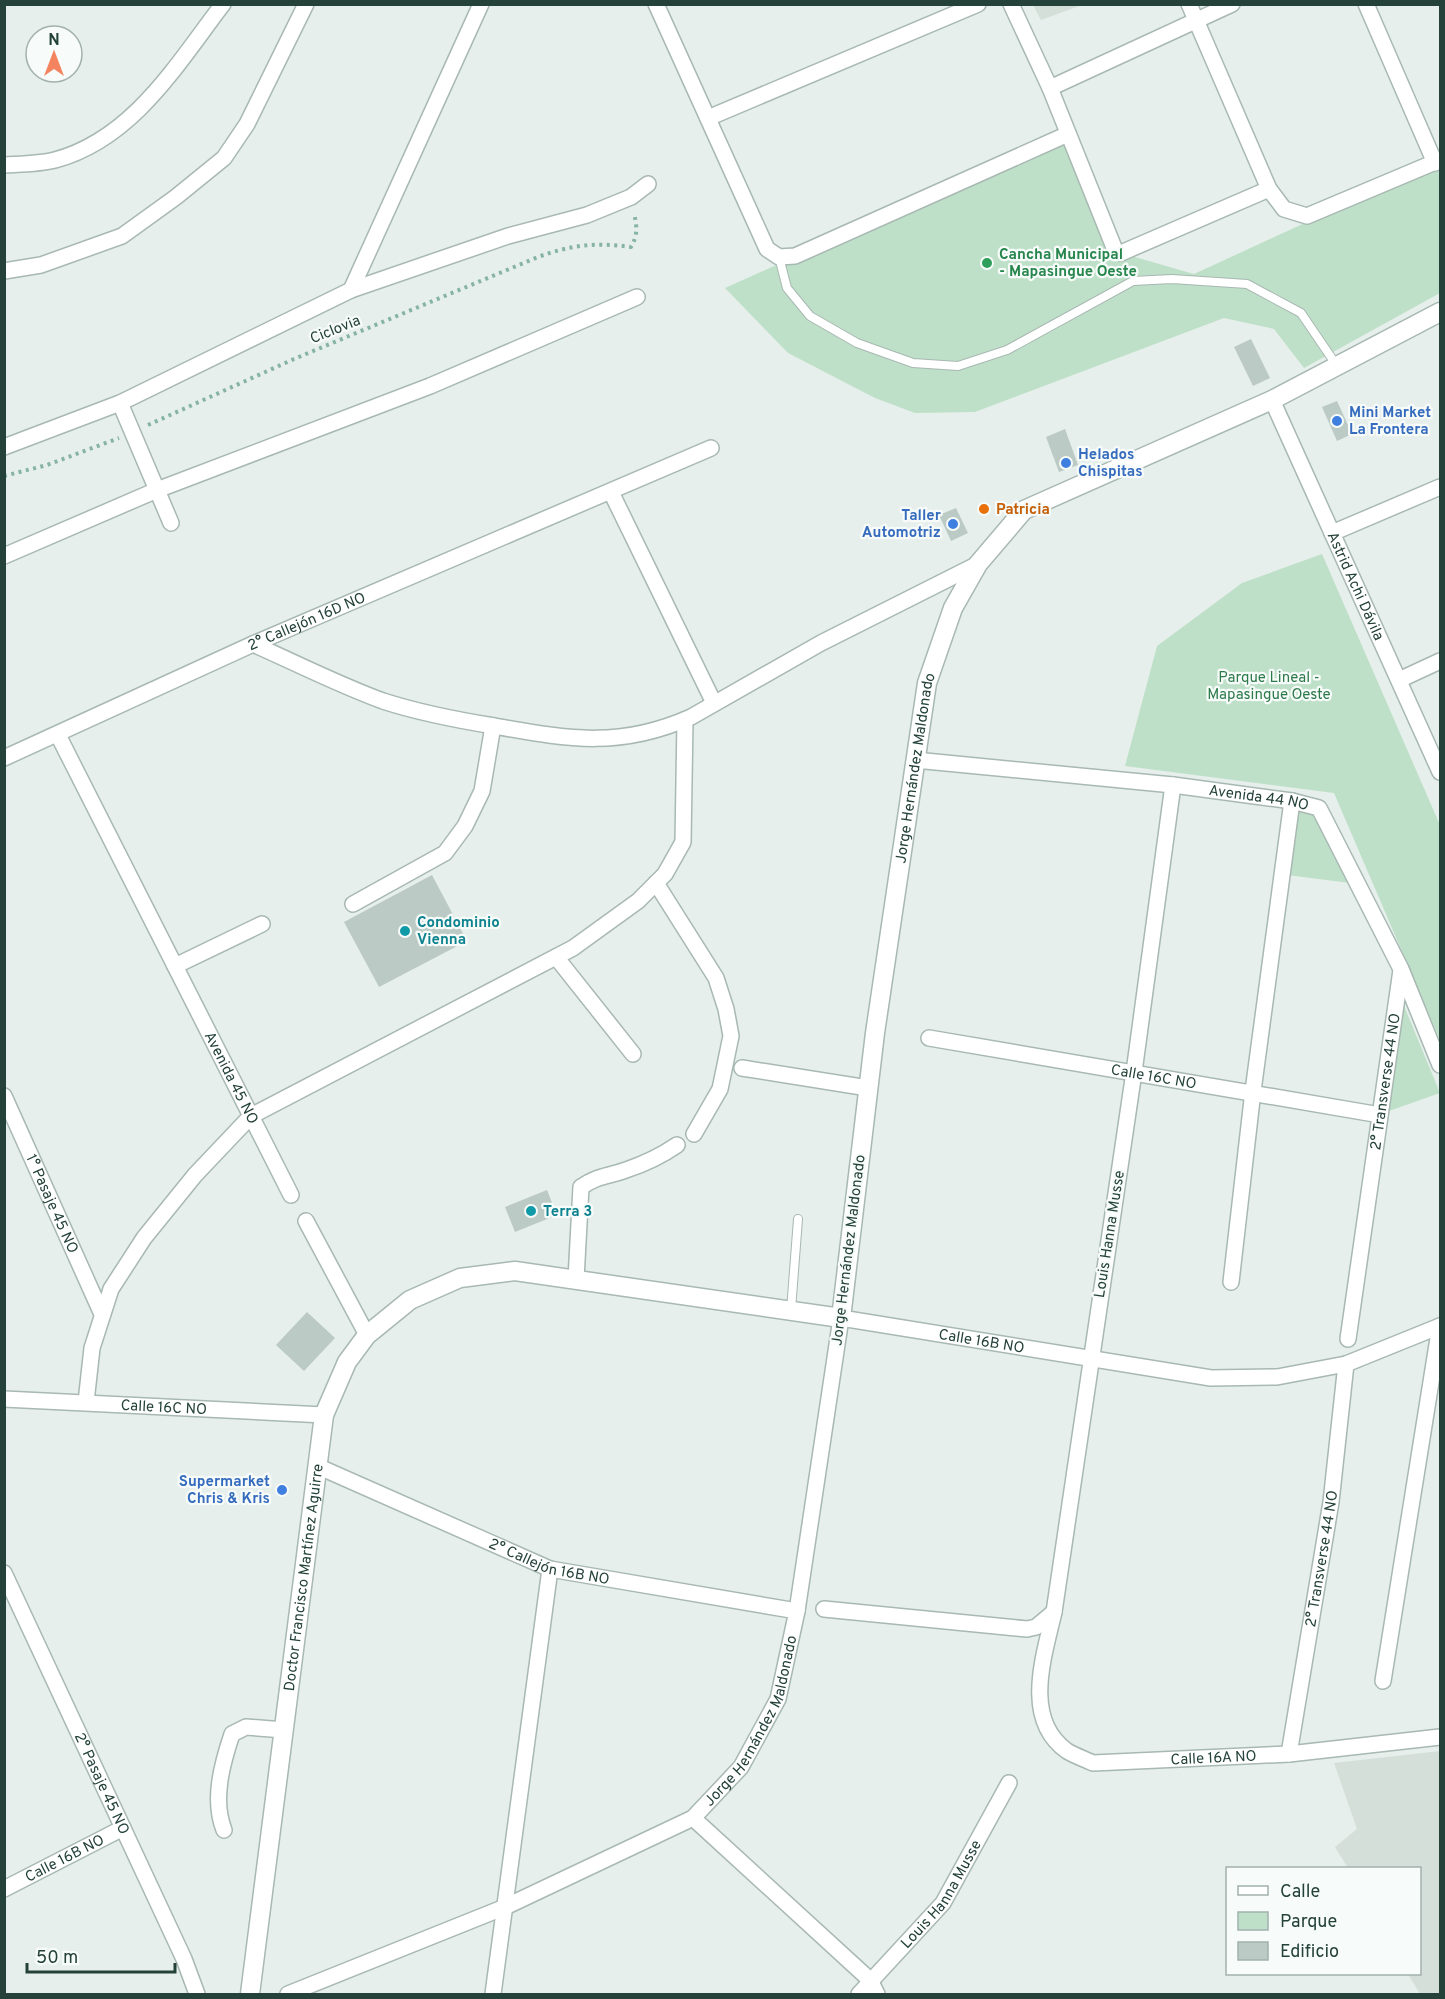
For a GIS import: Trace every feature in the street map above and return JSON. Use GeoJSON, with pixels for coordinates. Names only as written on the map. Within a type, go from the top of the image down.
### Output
{"type":"FeatureCollection","features":[{"type":"Feature","properties":{"kind":"street"},"geometry":{"type":"LineString","coordinates":[[4,165],[54,160],[99,141],[122,125],[156,92],[223,4]]}},
{"type":"Feature","properties":{"kind":"street"},"geometry":{"type":"LineString","coordinates":[[4,271],[42,265],[123,236],[177,197],[224,158],[247,124],[306,4]]}},
{"type":"Feature","properties":{"kind":"street"},"geometry":{"type":"LineString","coordinates":[[351,290],[482,4]]}},
{"type":"Feature","properties":{"kind":"street"},"geometry":{"type":"LineString","coordinates":[[656,4],[767,249],[779,257],[795,256],[1068,134]]}},
{"type":"Feature","properties":{"kind":"street"},"geometry":{"type":"LineString","coordinates":[[708,118],[978,4]]}},
{"type":"Feature","properties":{"kind":"street"},"geometry":{"type":"LineString","coordinates":[[1011,4],[1050,88],[1115,250],[1121,253],[1269,189]]}},
{"type":"Feature","properties":{"kind":"street"},"geometry":{"type":"LineString","coordinates":[[1189,4],[1269,189],[1284,209],[1307,216],[1438,161],[1366,4]]}},
{"type":"Feature","properties":{"kind":"street"},"geometry":{"type":"LineString","coordinates":[[1050,88],[1232,4]]}},
{"type":"Feature","properties":{"kind":"street"},"geometry":{"type":"LineString","coordinates":[[4,447],[120,403],[351,290],[508,236],[587,215],[631,197],[648,184]]}},
{"type":"Feature","properties":{"kind":"street"},"geometry":{"type":"LineString","coordinates":[[4,556],[157,490],[430,386],[637,297]]}},
{"type":"Feature","properties":{"kind":"street","name":"Jorge Hernández Maldonado"},"geometry":{"type":"LineString","coordinates":[[288,1995],[505,1907],[693,1818],[741,1767],[778,1699],[796,1611],[841,1318],[868,1088],[927,683],[953,608],[978,564],[1024,510],[1272,400],[1440,312]]}},
{"type":"Feature","properties":{"kind":"street","name":"Astrid Achi Dávila"},"geometry":{"type":"LineString","coordinates":[[1272,400],[1440,772]]}},
{"type":"Feature","properties":{"kind":"street"},"geometry":{"type":"LineString","coordinates":[[120,403],[171,523]]}},
{"type":"Feature","properties":{"kind":"street","name":"2° Callejón 16D NO"},"geometry":{"type":"LineString","coordinates":[[4,758],[253,644],[711,448]]}},
{"type":"Feature","properties":{"kind":"street"},"geometry":{"type":"LineString","coordinates":[[1332,533],[1440,487]]}},
{"type":"Feature","properties":{"kind":"street"},"geometry":{"type":"LineString","coordinates":[[611,492],[714,703]]}},
{"type":"Feature","properties":{"kind":"street"},"geometry":{"type":"LineString","coordinates":[[253,644],[382,700],[456,721],[562,739],[593,740],[625,737],[685,720],[821,643],[978,564]]}},
{"type":"Feature","properties":{"kind":"street"},"geometry":{"type":"LineString","coordinates":[[1399,680],[1440,661]]}},
{"type":"Feature","properties":{"kind":"street"},"geometry":{"type":"LineString","coordinates":[[291,1195],[251,1116],[573,948],[638,901],[676,859],[683,842],[685,720]]}},
{"type":"Feature","properties":{"kind":"street"},"geometry":{"type":"LineString","coordinates":[[353,904],[444,853],[465,826],[482,791],[493,726]]}},
{"type":"Feature","properties":{"kind":"street","name":"Avenida 45 NO"},"geometry":{"type":"LineString","coordinates":[[58,735],[251,1116],[195,1175],[144,1238],[111,1289],[101,1312],[92,1348],[86,1402]]}},
{"type":"Feature","properties":{"kind":"street","name":"Avenida 44 NO"},"geometry":{"type":"LineString","coordinates":[[915,760],[1173,785],[1292,801],[1319,808],[1401,969],[1440,1065]]}},
{"type":"Feature","properties":{"kind":"street","name":"Louis Hanna Musse"},"geometry":{"type":"LineString","coordinates":[[1039,1682],[1054,1612],[1134,1072],[1173,785]]}},
{"type":"Feature","properties":{"kind":"street"},"geometry":{"type":"LineString","coordinates":[[1232,1282],[1252,1092],[1292,801]]}},
{"type":"Feature","properties":{"kind":"street"},"geometry":{"type":"LineString","coordinates":[[656,883],[716,978],[731,1036],[720,1089],[694,1134]]}},
{"type":"Feature","properties":{"kind":"street"},"geometry":{"type":"LineString","coordinates":[[175,966],[262,924]]}},
{"type":"Feature","properties":{"kind":"street"},"geometry":{"type":"LineString","coordinates":[[556,957],[633,1054]]}},
{"type":"Feature","properties":{"kind":"street","name":"2° Transverse 44 NO"},"geometry":{"type":"LineString","coordinates":[[1348,1339],[1401,969]]}},
{"type":"Feature","properties":{"kind":"street","name":"Calle 16C NO"},"geometry":{"type":"LineString","coordinates":[[928,1038],[1380,1115]]}},
{"type":"Feature","properties":{"kind":"street"},"geometry":{"type":"LineString","coordinates":[[742,1068],[868,1088]]}},
{"type":"Feature","properties":{"kind":"street","name":"1° Pasaje 45 NO"},"geometry":{"type":"LineString","coordinates":[[4,1096],[101,1312]]}},
{"type":"Feature","properties":{"kind":"street"},"geometry":{"type":"LineString","coordinates":[[576,1279],[581,1187],[600,1175],[624,1171],[660,1156],[677,1144]]}},
{"type":"Feature","properties":{"kind":"street"},"geometry":{"type":"LineString","coordinates":[[306,1221],[367,1335]]}},
{"type":"Feature","properties":{"kind":"street","name":"Calle 16B NO"},"geometry":{"type":"LineString","coordinates":[[515,1271],[1091,1356],[1211,1378],[1277,1377],[1346,1364],[1440,1326]]}},
{"type":"Feature","properties":{"kind":"street","name":"Doctor Francisco Martínez Aguirre"},"geometry":{"type":"LineString","coordinates":[[250,1995],[324,1415],[347,1362],[367,1335],[410,1300],[460,1278],[515,1271]]}},
{"type":"Feature","properties":{"kind":"street"},"geometry":{"type":"LineString","coordinates":[[1383,1681],[1440,1326]]}},
{"type":"Feature","properties":{"kind":"street","name":"2° Transverse 44 NO"},"geometry":{"type":"LineString","coordinates":[[1289,1754],[1331,1502],[1346,1364]]}},
{"type":"Feature","properties":{"kind":"street","name":"Calle 16C NO"},"geometry":{"type":"LineString","coordinates":[[4,1399],[324,1415]]}},
{"type":"Feature","properties":{"kind":"street","name":"2° Callejón 16B NO"},"geometry":{"type":"LineString","coordinates":[[317,1466],[550,1569],[796,1611]]}},
{"type":"Feature","properties":{"kind":"street"},"geometry":{"type":"LineString","coordinates":[[493,1995],[550,1569]]}},
{"type":"Feature","properties":{"kind":"street","name":"2° Pasaje 45 NO"},"geometry":{"type":"LineString","coordinates":[[4,1573],[123,1828],[197,1995]]}},
{"type":"Feature","properties":{"kind":"street"},"geometry":{"type":"LineString","coordinates":[[824,1609],[1027,1629],[1036,1627],[1054,1612]]}},
{"type":"Feature","properties":{"kind":"street","name":"Calle 16A NO"},"geometry":{"type":"LineString","coordinates":[[1039,1682],[1044,1725],[1067,1751],[1093,1763],[1289,1754],[1440,1737]]}},
{"type":"Feature","properties":{"kind":"street"},"geometry":{"type":"LineString","coordinates":[[224,1830],[219,1817],[219,1796],[223,1762],[232,1734],[246,1727],[284,1730]]}},
{"type":"Feature","properties":{"kind":"street","name":"Louis Hanna Musse"},"geometry":{"type":"LineString","coordinates":[[859,1995],[873,1988],[943,1903],[1009,1783]]}},
{"type":"Feature","properties":{"kind":"street"},"geometry":{"type":"LineString","coordinates":[[693,1818],[873,1988]]}},
{"type":"Feature","properties":{"kind":"street","name":"Calle 16B NO"},"geometry":{"type":"LineString","coordinates":[[4,1889],[123,1828]]}},
{"type":"Feature","properties":{"kind":"lane"},"geometry":{"type":"LineString","coordinates":[[779,257],[787,288],[810,316],[857,343],[913,363],[958,366],[1007,351],[1133,281],[1172,279],[1247,284],[1301,313],[1336,366]]}},
{"type":"Feature","properties":{"kind":"lane"},"geometry":{"type":"LineString","coordinates":[[791,1310],[798,1219]]}},
{"type":"Feature","properties":{"kind":"path","name":"Ciclovia"},"geometry":{"type":"LineString","coordinates":[[4,476],[47,465],[133,433],[294,359],[538,256],[576,245],[602,243],[631,247],[636,240],[637,227],[631,197]]}},
{"type":"Feature","properties":{"kind":"shaded area"},"geometry":{"type":"Polygon","coordinates":[[[1033,5],[1082,5],[1041,20],[1033,5]]]}},
{"type":"Feature","properties":{"kind":"shaded area"},"geometry":{"type":"Polygon","coordinates":[[[1440,1751],[1440,1994],[1420,1994],[1409,1975],[1421,1975],[1421,1867],[1347,1867],[1335,1847],[1357,1829],[1334,1763],[1440,1751]]]}},
{"type":"Feature","properties":{"kind":"green space"},"geometry":{"type":"Polygon","coordinates":[[[1068,134],[1121,253],[1194,274],[1435,163],[1440,175],[1440,293],[1304,368],[1274,329],[1224,318],[975,412],[915,413],[875,398],[788,353],[725,288],[1068,134]]]}},
{"type":"Feature","properties":{"kind":"green space","name":"Parque Lineal - Mapasingue Oeste"},"geometry":{"type":"Polygon","coordinates":[[[1322,554],[1440,825],[1440,1040],[1334,793],[1125,766],[1157,646],[1242,583],[1322,554]]]}},
{"type":"Feature","properties":{"kind":"green space"},"geometry":{"type":"Polygon","coordinates":[[[1297,810],[1315,812],[1350,883],[1287,875],[1297,810]]]}},
{"type":"Feature","properties":{"kind":"green space"},"geometry":{"type":"Polygon","coordinates":[[[1402,1001],[1440,1093],[1389,1111],[1402,1001]]]}},
{"type":"Feature","properties":{"kind":"building"},"geometry":{"type":"Polygon","coordinates":[[[1251,339],[1270,378],[1253,386],[1234,347],[1251,339]]]}},
{"type":"Feature","properties":{"kind":"building","name":"Mini Market La Frontera"},"geometry":{"type":"Polygon","coordinates":[[[1337,401],[1352,434],[1337,441],[1322,407],[1337,401]]]}},
{"type":"Feature","properties":{"kind":"building"},"geometry":{"type":"Polygon","coordinates":[[[1065,429],[1078,465],[1059,472],[1046,437],[1065,429]]]}},
{"type":"Feature","properties":{"kind":"building","name":"Taller Automotriz"},"geometry":{"type":"Polygon","coordinates":[[[956,508],[968,533],[951,541],[939,515],[956,508]]]}},
{"type":"Feature","properties":{"kind":"building","name":"Condominio Vienna"},"geometry":{"type":"Polygon","coordinates":[[[432,875],[467,941],[379,987],[344,922],[432,875]]]}},
{"type":"Feature","properties":{"kind":"building","name":"Terra 3"},"geometry":{"type":"Polygon","coordinates":[[[547,1190],[557,1215],[515,1232],[505,1207],[547,1190]]]}},
{"type":"Feature","properties":{"kind":"building"},"geometry":{"type":"Polygon","coordinates":[[[307,1312],[335,1338],[304,1371],[276,1345],[307,1312]]]}},
{"type":"Feature","properties":{"kind":"place","name":"Cancha Municipal - Mapasingue Oeste"},"geometry":{"type":"Point","coordinates":[987,263]}},
{"type":"Feature","properties":{"kind":"place","name":"Mini Market La Frontera"},"geometry":{"type":"Point","coordinates":[1337,421]}},
{"type":"Feature","properties":{"kind":"place","name":"Helados Chispitas"},"geometry":{"type":"Point","coordinates":[1066,463]}},
{"type":"Feature","properties":{"kind":"place","name":"Patricia"},"geometry":{"type":"Point","coordinates":[984,509]}},
{"type":"Feature","properties":{"kind":"place","name":"Taller Automotriz"},"geometry":{"type":"Point","coordinates":[953,524]}},
{"type":"Feature","properties":{"kind":"place","name":"Condominio Vienna"},"geometry":{"type":"Point","coordinates":[405,931]}},
{"type":"Feature","properties":{"kind":"place","name":"Terra 3"},"geometry":{"type":"Point","coordinates":[531,1211]}},
{"type":"Feature","properties":{"kind":"place","name":"Supermarket Chris & Kris"},"geometry":{"type":"Point","coordinates":[282,1490]}}]}
